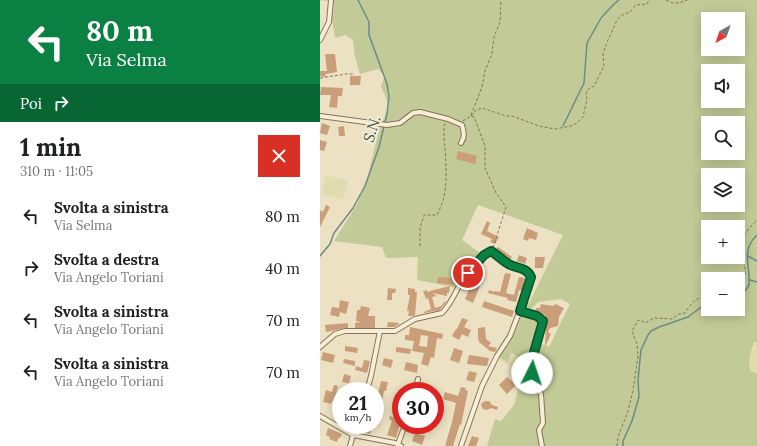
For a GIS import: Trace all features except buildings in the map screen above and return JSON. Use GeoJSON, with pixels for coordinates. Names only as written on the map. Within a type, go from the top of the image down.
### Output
{"type":"FeatureCollection","features":[{"type":"Feature","properties":{"kind":"street"},"geometry":{"type":"LineString","coordinates":[[320,40],[329,22],[331,0]]}},
{"type":"Feature","properties":{"kind":"street"},"geometry":{"type":"LineString","coordinates":[[320,116],[385,125],[400,124],[413,113],[420,112],[447,119],[462,125],[464,138],[461,143]]}},
{"type":"Feature","properties":{"kind":"street"},"geometry":{"type":"LineString","coordinates":[[320,347],[335,334],[345,331],[395,331],[415,319],[442,313],[454,296],[462,280],[484,255],[491,251],[507,263],[525,269],[529,272],[531,277],[520,311],[510,336],[497,356],[482,386],[474,412],[460,446]]}},
{"type":"Feature","properties":{"kind":"street"},"geometry":{"type":"LineString","coordinates":[[520,311],[537,316],[543,321],[531,363],[534,384],[541,394],[543,422],[539,430],[542,446]]}},
{"type":"Feature","properties":{"kind":"street"},"geometry":{"type":"LineString","coordinates":[[370,382],[380,331]]}},
{"type":"Feature","properties":{"kind":"street"},"geometry":{"type":"LineString","coordinates":[[320,416],[353,435],[400,445],[403,434]]}},
{"type":"Feature","properties":{"kind":"street"},"geometry":{"type":"LineString","coordinates":[[350,446],[353,435]]}},
{"type":"Feature","properties":{"kind":"path"},"geometry":{"type":"LineString","coordinates":[[471,116],[492,54],[494,37],[500,22],[501,0]]}},
{"type":"Feature","properties":{"kind":"path"},"geometry":{"type":"LineString","coordinates":[[459,123],[471,116],[476,110],[482,108],[506,116],[512,116],[539,126],[555,129],[571,126],[577,123],[583,117],[587,99],[587,90],[594,86],[604,66],[603,54],[617,20],[622,15],[630,12],[636,5],[647,4],[649,0]]}},
{"type":"Feature","properties":{"kind":"path"},"geometry":{"type":"LineString","coordinates":[[666,0],[671,3],[678,3],[687,0]]}},
{"type":"Feature","properties":{"kind":"path"},"geometry":{"type":"LineString","coordinates":[[320,78],[354,74]]}},
{"type":"Feature","properties":{"kind":"path"},"geometry":{"type":"LineString","coordinates":[[471,116],[474,117],[485,146],[485,168],[496,193],[506,207],[492,252]]}},
{"type":"Feature","properties":{"kind":"path"},"geometry":{"type":"LineString","coordinates":[[420,246],[420,228],[424,215],[437,215],[444,199],[447,182],[444,126],[447,119]]}},
{"type":"Feature","properties":{"kind":"path"},"geometry":{"type":"LineString","coordinates":[[745,276],[746,273],[741,244],[747,231],[757,220]]}},
{"type":"Feature","properties":{"kind":"path"},"geometry":{"type":"LineString","coordinates":[[617,446],[618,437],[628,411],[633,391],[638,356],[637,344],[632,331],[638,320],[645,323],[654,318],[672,318],[679,314],[685,313],[691,303],[701,297]]}},
{"type":"Feature","properties":{"kind":"shaded area"},"geometry":{"type":"Polygon","coordinates":[[[325,175],[348,181],[343,200],[322,194],[325,175]]]}},
{"type":"Feature","properties":{"kind":"shaded area"},"geometry":{"type":"Polygon","coordinates":[[[754,342],[757,342],[757,373],[750,371],[749,365],[749,355],[754,342]]]}},
{"type":"Feature","properties":{"kind":"shaded area"},"geometry":{"type":"Polygon","coordinates":[[[511,353],[526,360],[522,372],[498,360],[484,390],[479,381],[497,356],[508,363],[511,353]]]}},
{"type":"Feature","properties":{"kind":"green space"},"geometry":{"type":"Polygon","coordinates":[[[320,0],[757,0],[757,342],[754,342],[749,364],[750,371],[757,373],[757,446],[487,446],[495,419],[501,421],[514,405],[526,360],[511,353],[508,363],[497,356],[511,337],[524,301],[529,303],[563,235],[478,205],[462,240],[483,255],[457,288],[417,280],[418,257],[386,258],[382,247],[334,241],[357,204],[367,179],[378,134],[389,105],[381,86],[385,76],[378,69],[360,74],[355,57],[353,40],[345,35],[335,38],[332,19],[334,2],[320,0]],[[561,299],[538,302],[527,314],[543,321],[537,342],[549,347],[570,304],[561,299]]]}},
{"type":"Feature","properties":{"kind":"waterway","name":"S.N."},"geometry":{"type":"LineString","coordinates":[[320,256],[330,244],[334,233],[353,208],[365,186],[379,147],[387,114],[389,96],[387,84],[369,35],[369,22],[358,0]]}},
{"type":"Feature","properties":{"kind":"waterway","name":"S.N."},"geometry":{"type":"LineString","coordinates":[[563,126],[584,83],[587,43],[601,18],[619,0]]}},
{"type":"Feature","properties":{"kind":"waterway"},"geometry":{"type":"LineString","coordinates":[[745,291],[749,285],[747,259],[749,247],[757,235]]}},
{"type":"Feature","properties":{"kind":"waterway","name":"S.N."},"geometry":{"type":"LineString","coordinates":[[748,256],[757,261]]}},
{"type":"Feature","properties":{"kind":"waterway","name":"S.N."},"geometry":{"type":"LineString","coordinates":[[750,280],[757,282]]}},
{"type":"Feature","properties":{"kind":"waterway"},"geometry":{"type":"LineString","coordinates":[[623,446],[623,441],[632,421],[639,397],[638,381],[641,350],[648,335],[651,331],[659,327],[688,317],[701,307]]}},
{"type":"Feature","properties":{"kind":"route"},"geometry":{"type":"LineString","coordinates":[[468,273],[484,255],[491,251],[512,266],[525,269],[529,272],[531,277],[520,311],[537,316],[543,321],[531,363],[532,373]]}}]}
